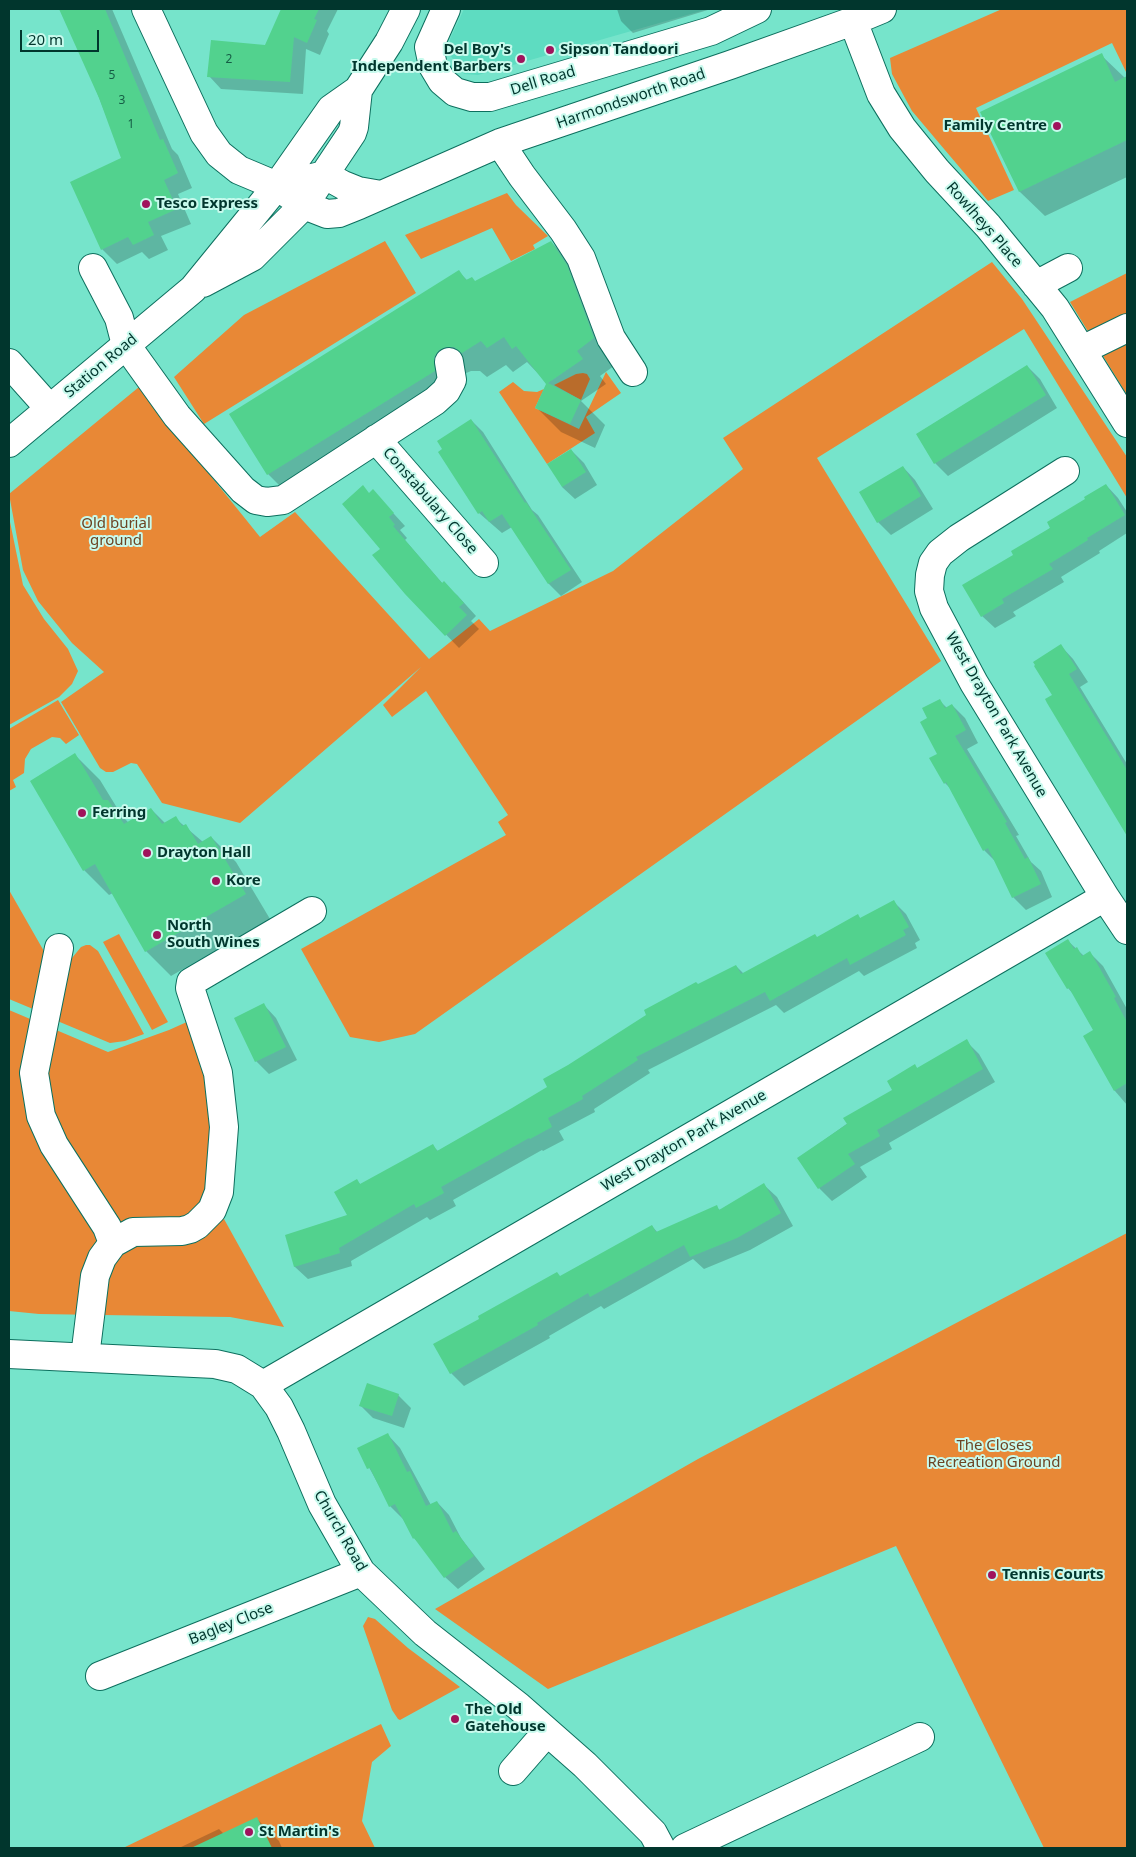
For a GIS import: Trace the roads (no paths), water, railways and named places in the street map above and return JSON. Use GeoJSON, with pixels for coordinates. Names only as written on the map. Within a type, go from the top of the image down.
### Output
{"type":"FeatureCollection","features":[{"type":"Feature","properties":{"kind":"street"},"geometry":{"type":"LineString","coordinates":[[358,90],[389,42],[406,9]]}},
{"type":"Feature","properties":{"kind":"street","name":"Dell Road"},"geometry":{"type":"LineString","coordinates":[[446,9],[429,47],[433,66],[442,81],[455,92],[472,97],[490,97],[711,31],[757,9]]}},
{"type":"Feature","properties":{"kind":"street","name":"Harmondsworth Road"},"geometry":{"type":"LineString","coordinates":[[153,13],[204,133],[219,154],[239,170],[277,186],[304,205],[327,214],[339,213],[500,143],[730,65],[882,9]]}},
{"type":"Feature","properties":{"kind":"street","name":"Rowlheys Place"},"geometry":{"type":"LineString","coordinates":[[853,21],[881,94],[927,175],[988,226],[1055,308],[1127,423]]}},
{"type":"Feature","properties":{"kind":"street"},"geometry":{"type":"LineString","coordinates":[[711,31],[730,65]]}},
{"type":"Feature","properties":{"kind":"street","name":"Station Road"},"geometry":{"type":"LineString","coordinates":[[193,289],[252,257],[304,205],[354,127],[358,90]]}},
{"type":"Feature","properties":{"kind":"street","name":"Station Road"},"geometry":{"type":"LineString","coordinates":[[9,444],[193,289],[277,186],[331,109],[358,90]]}},
{"type":"Feature","properties":{"kind":"street"},"geometry":{"type":"LineString","coordinates":[[500,143],[581,258],[611,338],[634,372]]}},
{"type":"Feature","properties":{"kind":"street"},"geometry":{"type":"LineString","coordinates":[[277,186],[324,175],[343,185],[381,195]]}},
{"type":"Feature","properties":{"kind":"street"},"geometry":{"type":"LineString","coordinates":[[93,268],[119,318],[126,345]]}},
{"type":"Feature","properties":{"kind":"street"},"geometry":{"type":"LineString","coordinates":[[1036,285],[1068,268]]}},
{"type":"Feature","properties":{"kind":"street"},"geometry":{"type":"LineString","coordinates":[[1082,350],[1127,328]]}},
{"type":"Feature","properties":{"kind":"street","name":"Constabulary Close"},"geometry":{"type":"LineString","coordinates":[[126,345],[178,416],[243,490],[256,500],[267,502],[283,500],[435,401],[446,391],[452,380],[449,362]]}},
{"type":"Feature","properties":{"kind":"street"},"geometry":{"type":"LineString","coordinates":[[9,363],[50,409]]}},
{"type":"Feature","properties":{"kind":"street","name":"Constabulary Close"},"geometry":{"type":"LineString","coordinates":[[376,440],[484,563]]}},
{"type":"Feature","properties":{"kind":"street","name":"West Drayton Park Avenue"},"geometry":{"type":"LineString","coordinates":[[1065,471],[940,552],[931,569],[929,591],[934,608],[974,683],[1127,930]]}},
{"type":"Feature","properties":{"kind":"street","name":"West Drayton Park Avenue"},"geometry":{"type":"LineString","coordinates":[[263,1385],[1106,897]]}},
{"type":"Feature","properties":{"kind":"street"},"geometry":{"type":"LineString","coordinates":[[85,1357],[94,1276],[102,1258],[112,1243],[133,1232],[182,1231],[190,1229],[212,1210],[219,1192],[224,1127],[218,1073],[190,988],[194,979],[312,911]]}},
{"type":"Feature","properties":{"kind":"street"},"geometry":{"type":"LineString","coordinates":[[59,948],[34,1073],[41,1116],[54,1145],[107,1227],[112,1243]]}},
{"type":"Feature","properties":{"kind":"street","name":"Church Road"},"geometry":{"type":"LineString","coordinates":[[9,1354],[215,1364],[237,1369],[263,1385],[279,1407],[322,1504],[361,1572],[425,1633],[518,1706],[585,1765],[653,1833],[661,1848]]}},
{"type":"Feature","properties":{"kind":"street","name":"Bagley Close"},"geometry":{"type":"LineString","coordinates":[[100,1676],[361,1572]]}},
{"type":"Feature","properties":{"kind":"street"},"geometry":{"type":"LineString","coordinates":[[513,1771],[547,1732]]}},
{"type":"Feature","properties":{"kind":"street"},"geometry":{"type":"LineString","coordinates":[[685,1848],[920,1738]]}},
{"type":"Feature","properties":{"kind":"place","name":"Sipson Tandoori"},"geometry":{"type":"Point","coordinates":[550,50]}},
{"type":"Feature","properties":{"kind":"place","name":"Del Boy's Independent Barbers"},"geometry":{"type":"Point","coordinates":[521,59]}},
{"type":"Feature","properties":{"kind":"place","name":"Family Centre"},"geometry":{"type":"Point","coordinates":[1057,126]}},
{"type":"Feature","properties":{"kind":"place","name":"Tesco Express"},"geometry":{"type":"Point","coordinates":[146,204]}},
{"type":"Feature","properties":{"kind":"place","name":"Ferring"},"geometry":{"type":"Point","coordinates":[82,813]}},
{"type":"Feature","properties":{"kind":"place","name":"Drayton Hall"},"geometry":{"type":"Point","coordinates":[147,853]}},
{"type":"Feature","properties":{"kind":"place","name":"Kore"},"geometry":{"type":"Point","coordinates":[216,881]}},
{"type":"Feature","properties":{"kind":"place","name":"North South Wines"},"geometry":{"type":"Point","coordinates":[157,935]}},
{"type":"Feature","properties":{"kind":"place","name":"Tennis Courts"},"geometry":{"type":"Point","coordinates":[992,1575]}},
{"type":"Feature","properties":{"kind":"place","name":"The Old Gatehouse"},"geometry":{"type":"Point","coordinates":[455,1719]}},
{"type":"Feature","properties":{"kind":"place","name":"St Martin's"},"geometry":{"type":"Point","coordinates":[249,1832]}},
{"type":"Feature","properties":{"kind":"park label","name":"Old burial ground"},"geometry":{"type":"Point","coordinates":[116,532]}},
{"type":"Feature","properties":{"kind":"park label","name":"The Closes Recreation Ground"},"geometry":{"type":"Point","coordinates":[994,1454]}}]}
